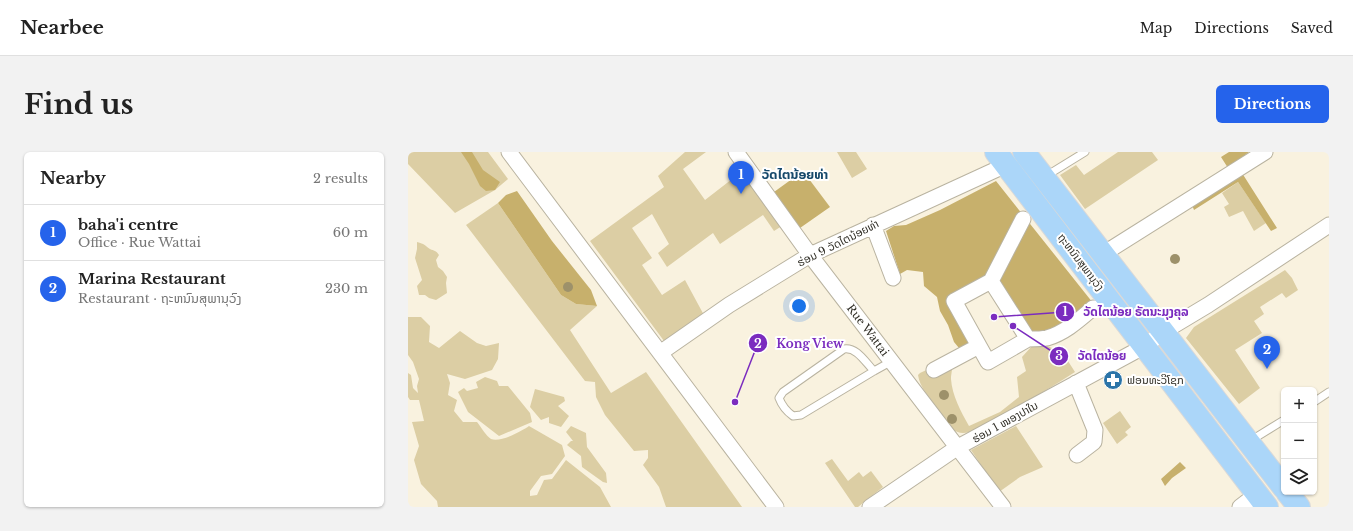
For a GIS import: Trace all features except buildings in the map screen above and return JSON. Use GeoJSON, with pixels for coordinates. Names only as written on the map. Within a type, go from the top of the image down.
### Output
{"type":"FeatureCollection","features":[{"type":"Feature","properties":{"kind":"highway","name":"ຖະຫນົນສຸພານຸວົງ"},"geometry":{"type":"LineString","coordinates":[[1024,152],[1281,484]]}},
{"type":"Feature","properties":{"kind":"highway","name":"ຖະຫນົນສຸພານຸວົງ"},"geometry":{"type":"LineString","coordinates":[[1001,158],[1262,500]]}},
{"type":"Feature","properties":{"kind":"highway"},"geometry":{"type":"LineString","coordinates":[[1289,495],[1299,507]]}},
{"type":"Feature","properties":{"kind":"street"},"geometry":{"type":"LineString","coordinates":[[510,152],[776,507]]}},
{"type":"Feature","properties":{"kind":"street","name":"Rue Wattai"},"geometry":{"type":"LineString","coordinates":[[736,152],[810,255],[1003,507]]}},
{"type":"Feature","properties":{"kind":"street"},"geometry":{"type":"LineString","coordinates":[[1103,254],[1265,152]]}},
{"type":"Feature","properties":{"kind":"street","name":"ຮ່ອມ 9 ວັດໄຕນ້ອຍທ່າ"},"geometry":{"type":"LineString","coordinates":[[660,353],[729,305],[810,255],[873,225],[1001,158]]}},
{"type":"Feature","properties":{"kind":"street"},"geometry":{"type":"LineString","coordinates":[[1023,219],[991,281],[954,301],[988,362],[1028,339],[1047,338],[1056,334],[1072,325],[1093,308]]}},
{"type":"Feature","properties":{"kind":"street"},"geometry":{"type":"LineString","coordinates":[[873,225],[893,278]]}},
{"type":"Feature","properties":{"kind":"street","name":"ຮ່ອມ 1 ໜອງປາໃນ"},"geometry":{"type":"LineString","coordinates":[[870,507],[958,447],[1145,346],[1163,332],[1208,305],[1329,226]]}},
{"type":"Feature","properties":{"kind":"street"},"geometry":{"type":"LineString","coordinates":[[991,281],[1028,339]]}},
{"type":"Feature","properties":{"kind":"street"},"geometry":{"type":"LineString","coordinates":[[934,370],[979,346]]}},
{"type":"Feature","properties":{"kind":"street"},"geometry":{"type":"LineString","coordinates":[[1076,383],[1095,430],[1094,442],[1077,455]]}},
{"type":"Feature","properties":{"kind":"street"},"geometry":{"type":"LineString","coordinates":[[1240,507],[1262,500]]}},
{"type":"Feature","properties":{"kind":"lane"},"geometry":{"type":"LineString","coordinates":[[1044,177],[1085,152]]}},
{"type":"Feature","properties":{"kind":"lane"},"geometry":{"type":"LineString","coordinates":[[874,371],[856,351],[850,348],[844,349],[784,392],[779,398],[787,412],[793,416],[801,415],[892,361]]}},
{"type":"Feature","properties":{"kind":"lane"},"geometry":{"type":"LineString","coordinates":[[1317,400],[1329,392]]}},
{"type":"Feature","properties":{"kind":"lane"},"geometry":{"type":"LineString","coordinates":[[1248,442],[1281,422]]}},
{"type":"Feature","properties":{"kind":"shaded area"},"geometry":{"type":"Polygon","coordinates":[[[408,152],[488,152],[508,179],[495,190],[455,213],[408,164],[408,152]]]}},
{"type":"Feature","properties":{"kind":"shaded area"},"geometry":{"type":"Polygon","coordinates":[[[461,152],[472,152],[483,170],[500,182],[495,190],[486,191],[480,186],[461,152]]]}},
{"type":"Feature","properties":{"kind":"shaded area"},"geometry":{"type":"Polygon","coordinates":[[[685,152],[706,152],[683,169],[705,200],[745,169],[785,224],[774,231],[763,215],[720,244],[713,233],[667,267],[658,253],[669,244],[652,214],[632,228],[652,258],[642,265],[662,295],[685,280],[705,317],[667,345],[590,241],[664,187],[658,176],[685,152]]]}},
{"type":"Feature","properties":{"kind":"shaded area"},"geometry":{"type":"Polygon","coordinates":[[[837,152],[856,152],[867,169],[852,178],[837,152]]]}},
{"type":"Feature","properties":{"kind":"shaded area"},"geometry":{"type":"Polygon","coordinates":[[[1118,152],[1152,152],[1158,160],[1085,209],[1060,175],[1076,165],[1084,175],[1118,152]]]}},
{"type":"Feature","properties":{"kind":"shaded area"},"geometry":{"type":"Polygon","coordinates":[[[1229,152],[1249,152],[1228,168],[1221,157],[1229,152]]]}},
{"type":"Feature","properties":{"kind":"shaded area"},"geometry":{"type":"Polygon","coordinates":[[[803,171],[830,207],[800,228],[774,192],[803,171]]]}},
{"type":"Feature","properties":{"kind":"shaded area"},"geometry":{"type":"Polygon","coordinates":[[[1242,173],[1277,228],[1271,231],[1238,182],[1194,210],[1192,205],[1242,173]]]}},
{"type":"Feature","properties":{"kind":"shaded area"},"geometry":{"type":"Polygon","coordinates":[[[996,181],[1093,303],[1051,331],[1031,332],[991,273],[972,288],[950,295],[953,306],[974,339],[967,345],[959,348],[954,342],[948,325],[940,311],[937,297],[924,286],[923,272],[907,270],[900,274],[886,231],[894,226],[906,225],[940,210],[996,181]]]}},
{"type":"Feature","properties":{"kind":"shaded area"},"geometry":{"type":"Polygon","coordinates":[[[1238,182],[1266,223],[1254,231],[1243,211],[1229,217],[1224,207],[1229,204],[1222,193],[1238,182]]]}},
{"type":"Feature","properties":{"kind":"shaded area"},"geometry":{"type":"Polygon","coordinates":[[[517,191],[552,241],[591,290],[597,306],[576,304],[561,295],[498,203],[506,195],[517,191]]]}},
{"type":"Feature","properties":{"kind":"shaded area"},"geometry":{"type":"Polygon","coordinates":[[[498,203],[561,295],[576,304],[597,306],[570,330],[611,393],[646,372],[742,507],[666,507],[659,487],[643,465],[648,458],[648,450],[634,451],[605,415],[596,397],[595,382],[585,381],[466,225],[498,203]]]}},
{"type":"Feature","properties":{"kind":"shaded area"},"geometry":{"type":"Polygon","coordinates":[[[417,242],[438,253],[439,255],[436,260],[438,267],[447,277],[447,293],[436,300],[425,295],[419,295],[417,286],[422,280],[415,258],[417,242]]]}},
{"type":"Feature","properties":{"kind":"shaded area"},"geometry":{"type":"Polygon","coordinates":[[[1285,270],[1292,278],[1298,290],[1286,298],[1282,293],[1260,307],[1264,314],[1254,321],[1262,333],[1235,350],[1260,388],[1239,404],[1186,338],[1194,327],[1285,270]]]}},
{"type":"Feature","properties":{"kind":"shaded area"},"geometry":{"type":"Polygon","coordinates":[[[408,317],[421,317],[430,326],[429,342],[439,348],[460,331],[477,343],[486,346],[499,343],[498,359],[492,370],[465,379],[447,374],[450,383],[448,395],[457,400],[454,411],[463,422],[477,422],[485,434],[491,439],[495,440],[505,438],[529,426],[562,445],[565,456],[552,474],[541,476],[530,491],[530,496],[537,495],[544,480],[552,479],[566,460],[600,487],[611,507],[438,507],[437,501],[421,484],[414,460],[419,446],[412,422],[424,421],[419,400],[410,400],[408,397],[408,373],[411,375],[413,388],[418,393],[417,386],[419,379],[413,362],[408,355],[408,317]]]}},
{"type":"Feature","properties":{"kind":"shaded area"},"geometry":{"type":"Polygon","coordinates":[[[1045,345],[1052,348],[1059,347],[1075,372],[1021,405],[969,432],[958,432],[949,427],[925,392],[919,380],[918,375],[920,373],[937,365],[952,367],[951,379],[953,391],[969,426],[1000,412],[1019,397],[1017,377],[1026,371],[1022,357],[1032,346],[1045,345]]]}},
{"type":"Feature","properties":{"kind":"shaded area"},"geometry":{"type":"Polygon","coordinates":[[[485,377],[497,381],[499,386],[508,386],[530,413],[532,422],[499,436],[468,412],[458,392],[464,388],[467,391],[478,388],[476,382],[485,377]]]}},
{"type":"Feature","properties":{"kind":"shaded area"},"geometry":{"type":"Polygon","coordinates":[[[535,389],[564,397],[565,401],[558,406],[569,416],[561,427],[549,423],[549,417],[541,420],[530,407],[535,389]]]}},
{"type":"Feature","properties":{"kind":"shaded area"},"geometry":{"type":"Polygon","coordinates":[[[1120,411],[1131,427],[1125,432],[1128,435],[1117,444],[1103,423],[1120,411]]]}},
{"type":"Feature","properties":{"kind":"shaded area"},"geometry":{"type":"Polygon","coordinates":[[[571,426],[586,433],[587,447],[606,473],[607,483],[603,482],[582,467],[581,456],[567,445],[573,441],[566,432],[571,426]]]}},
{"type":"Feature","properties":{"kind":"shaded area"},"geometry":{"type":"Polygon","coordinates":[[[1016,426],[1043,467],[1020,477],[999,492],[971,450],[1016,426]]]}},
{"type":"Feature","properties":{"kind":"shaded area"},"geometry":{"type":"Polygon","coordinates":[[[832,459],[848,481],[859,472],[863,477],[871,471],[883,487],[858,507],[855,507],[825,463],[832,459]]]}},
{"type":"Feature","properties":{"kind":"shaded area"},"geometry":{"type":"Polygon","coordinates":[[[1180,462],[1186,468],[1172,478],[1165,486],[1161,479],[1180,462]]]}},
{"type":"Feature","properties":{"kind":"place","name":"baha'i centre"},"geometry":{"type":"Point","coordinates":[741,194]}},
{"type":"Feature","properties":{"kind":"place","name":"ວັດໄຕນ້ອຍ ຣັຕນະມຸງຄຸລ"},"geometry":{"type":"Point","coordinates":[994,317]}},
{"type":"Feature","properties":{"kind":"place","name":"ວັດໄຕນ້ອຍ"},"geometry":{"type":"Point","coordinates":[1013,326]}},
{"type":"Feature","properties":{"kind":"place","name":"Marina Restaurant"},"geometry":{"type":"Point","coordinates":[1267,369]}},
{"type":"Feature","properties":{"kind":"place","name":"ຟອນທະວີໂຊກ"},"geometry":{"type":"Point","coordinates":[1113,380]}},
{"type":"Feature","properties":{"kind":"place","name":"Kong View"},"geometry":{"type":"Point","coordinates":[735,402]}},
{"type":"Feature","properties":{"kind":"district","name":"ວັດໄຕນ້ອຍທ່າ"},"geometry":{"type":"Point","coordinates":[795,174]}}]}
